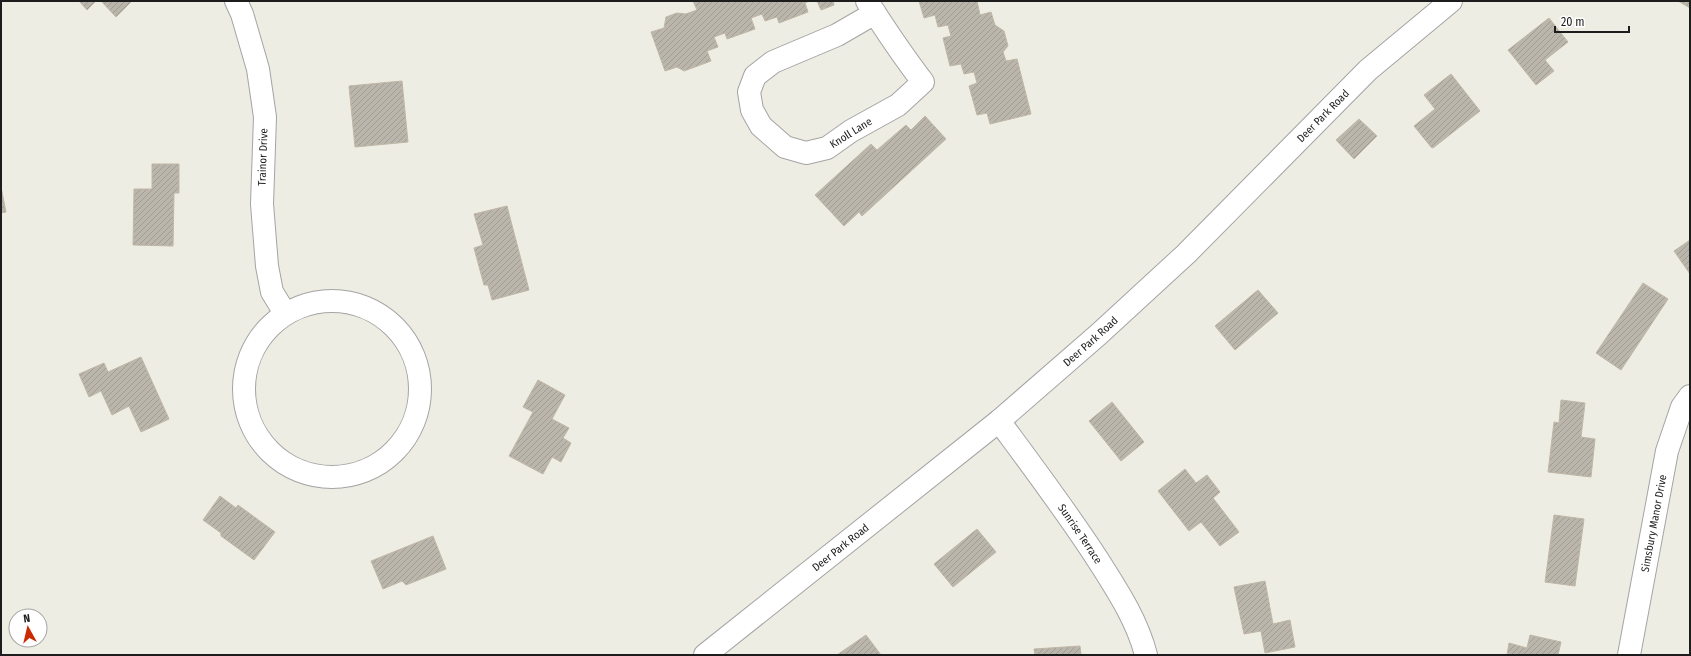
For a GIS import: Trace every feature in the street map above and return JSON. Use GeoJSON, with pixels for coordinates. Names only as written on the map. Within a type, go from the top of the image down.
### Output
{"type":"FeatureCollection","features":[{"type":"Feature","properties":{"kind":"street","name":"Trainor Drive"},"geometry":{"type":"LineString","coordinates":[[236,1],[242,14],[258,70],[265,117],[262,204],[267,266],[272,292],[285,314]]}},
{"type":"Feature","properties":{"kind":"street","name":"Deer Park Road"},"geometry":{"type":"LineString","coordinates":[[705,655],[999,421],[1099,334],[1186,254],[1368,70],[1451,1]]}},
{"type":"Feature","properties":{"kind":"street","name":"Knoll Lane"},"geometry":{"type":"LineString","coordinates":[[871,7],[893,42],[923,82],[898,105],[851,131],[827,148],[806,153],[785,147],[761,126],[752,110],[750,92],[755,76],[773,62],[836,35],[871,7]]}},
{"type":"Feature","properties":{"kind":"street"},"geometry":{"type":"LineString","coordinates":[[331,300],[355,304],[378,313],[397,328],[411,348],[419,372],[420,383],[420,396],[415,419],[404,441],[384,461],[358,474],[330,478],[302,473],[277,459],[257,438],[246,412],[243,384],[249,356],[263,332],[285,314],[307,304],[331,300]]}},
{"type":"Feature","properties":{"kind":"street","name":"Simsbury Manor Drive"},"geometry":{"type":"LineString","coordinates":[[1629,655],[1667,451],[1682,407],[1690,396]]}},
{"type":"Feature","properties":{"kind":"street","name":"Sunrise Terrace"},"geometry":{"type":"LineString","coordinates":[[999,421],[1068,513],[1123,599],[1142,639],[1146,655]]}},
{"type":"Feature","properties":{"kind":"building"},"geometry":{"type":"Polygon","coordinates":[[[79,1],[96,1],[87,10],[79,1]]]}},
{"type":"Feature","properties":{"kind":"building"},"geometry":{"type":"Polygon","coordinates":[[[101,1],[132,1],[116,17],[101,1]]]}},
{"type":"Feature","properties":{"kind":"building"},"geometry":{"type":"Polygon","coordinates":[[[693,1],[809,1],[805,3],[808,12],[779,23],[777,17],[765,21],[762,14],[751,18],[755,29],[727,39],[725,33],[714,37],[718,47],[707,51],[711,61],[684,71],[677,67],[665,71],[651,32],[664,28],[666,17],[677,13],[686,14],[697,10],[693,1]]]}},
{"type":"Feature","properties":{"kind":"building"},"geometry":{"type":"Polygon","coordinates":[[[817,1],[833,1],[834,5],[821,10],[817,1]]]}},
{"type":"Feature","properties":{"kind":"building"},"geometry":{"type":"Polygon","coordinates":[[[919,1],[977,1],[980,15],[991,12],[995,25],[1004,31],[1008,46],[1003,52],[1006,61],[1017,59],[1031,114],[990,124],[987,113],[977,115],[969,86],[977,83],[974,72],[964,74],[961,64],[950,66],[943,38],[951,36],[948,25],[938,27],[935,15],[924,18],[919,1]]]}},
{"type":"Feature","properties":{"kind":"building"},"geometry":{"type":"Polygon","coordinates":[[[1678,1],[1690,1],[1690,8],[1678,1]]]}},
{"type":"Feature","properties":{"kind":"building"},"geometry":{"type":"Polygon","coordinates":[[[1549,18],[1568,42],[1545,60],[1554,71],[1536,85],[1508,50],[1549,18]]]}},
{"type":"Feature","properties":{"kind":"building"},"geometry":{"type":"Polygon","coordinates":[[[1451,74],[1480,111],[1433,148],[1414,126],[1435,109],[1424,95],[1451,74]]]}},
{"type":"Feature","properties":{"kind":"building"},"geometry":{"type":"Polygon","coordinates":[[[402,81],[408,142],[355,147],[349,86],[402,81]]]}},
{"type":"Feature","properties":{"kind":"building"},"geometry":{"type":"Polygon","coordinates":[[[925,116],[946,139],[862,216],[859,212],[844,226],[815,195],[871,144],[877,150],[906,125],[911,130],[925,116]]]}},
{"type":"Feature","properties":{"kind":"building"},"geometry":{"type":"Polygon","coordinates":[[[1359,119],[1377,136],[1354,159],[1336,140],[1359,119]]]}},
{"type":"Feature","properties":{"kind":"building"},"geometry":{"type":"Polygon","coordinates":[[[152,164],[179,164],[179,193],[174,193],[173,246],[133,245],[134,189],[152,189],[152,164]]]}},
{"type":"Feature","properties":{"kind":"building"},"geometry":{"type":"Polygon","coordinates":[[[1,187],[6,212],[1,213],[1,187]]]}},
{"type":"Feature","properties":{"kind":"building"},"geometry":{"type":"Polygon","coordinates":[[[507,206],[529,290],[492,300],[488,285],[484,285],[474,248],[483,245],[474,214],[507,206]]]}},
{"type":"Feature","properties":{"kind":"building"},"geometry":{"type":"Polygon","coordinates":[[[1690,240],[1690,274],[1674,251],[1690,240]]]}},
{"type":"Feature","properties":{"kind":"building"},"geometry":{"type":"Polygon","coordinates":[[[1643,283],[1668,299],[1621,370],[1596,353],[1643,283]]]}},
{"type":"Feature","properties":{"kind":"building"},"geometry":{"type":"Polygon","coordinates":[[[1258,290],[1278,313],[1235,350],[1215,326],[1258,290]]]}},
{"type":"Feature","properties":{"kind":"building"},"geometry":{"type":"Polygon","coordinates":[[[141,357],[169,419],[141,432],[129,406],[112,415],[101,391],[89,397],[79,374],[104,363],[108,372],[141,357]]]}},
{"type":"Feature","properties":{"kind":"building"},"geometry":{"type":"Polygon","coordinates":[[[538,380],[565,395],[552,419],[569,428],[563,438],[571,443],[561,462],[552,457],[543,474],[509,456],[533,412],[523,407],[538,380]]]}},
{"type":"Feature","properties":{"kind":"building"},"geometry":{"type":"Polygon","coordinates":[[[1561,400],[1585,403],[1581,437],[1595,439],[1591,477],[1548,472],[1554,422],[1559,423],[1561,400]]]}},
{"type":"Feature","properties":{"kind":"building"},"geometry":{"type":"Polygon","coordinates":[[[1112,402],[1144,442],[1121,461],[1089,421],[1112,402]]]}},
{"type":"Feature","properties":{"kind":"building"},"geometry":{"type":"Polygon","coordinates":[[[1185,469],[1196,483],[1207,475],[1220,492],[1213,498],[1239,532],[1220,546],[1201,522],[1189,531],[1158,491],[1185,469]]]}},
{"type":"Feature","properties":{"kind":"building"},"geometry":{"type":"Polygon","coordinates":[[[220,496],[236,508],[238,505],[275,532],[254,560],[221,536],[221,533],[203,520],[220,496]]]}},
{"type":"Feature","properties":{"kind":"building"},"geometry":{"type":"Polygon","coordinates":[[[1554,515],[1584,519],[1575,586],[1545,582],[1554,515]]]}},
{"type":"Feature","properties":{"kind":"building"},"geometry":{"type":"Polygon","coordinates":[[[977,529],[996,552],[953,587],[934,564],[977,529]]]}},
{"type":"Feature","properties":{"kind":"building"},"geometry":{"type":"Polygon","coordinates":[[[433,536],[446,569],[406,585],[402,581],[383,589],[371,561],[433,536]]]}},
{"type":"Feature","properties":{"kind":"building"},"geometry":{"type":"Polygon","coordinates":[[[1265,581],[1273,624],[1290,620],[1295,647],[1265,653],[1261,631],[1244,634],[1234,587],[1265,581]]]}},
{"type":"Feature","properties":{"kind":"building"},"geometry":{"type":"Polygon","coordinates":[[[866,635],[881,655],[837,655],[866,635]]]}},
{"type":"Feature","properties":{"kind":"building"},"geometry":{"type":"Polygon","coordinates":[[[1530,635],[1561,642],[1558,655],[1507,655],[1509,643],[1527,648],[1530,635]]]}},
{"type":"Feature","properties":{"kind":"building"},"geometry":{"type":"Polygon","coordinates":[[[1080,646],[1081,655],[1035,655],[1034,649],[1080,646]]]}}]}
